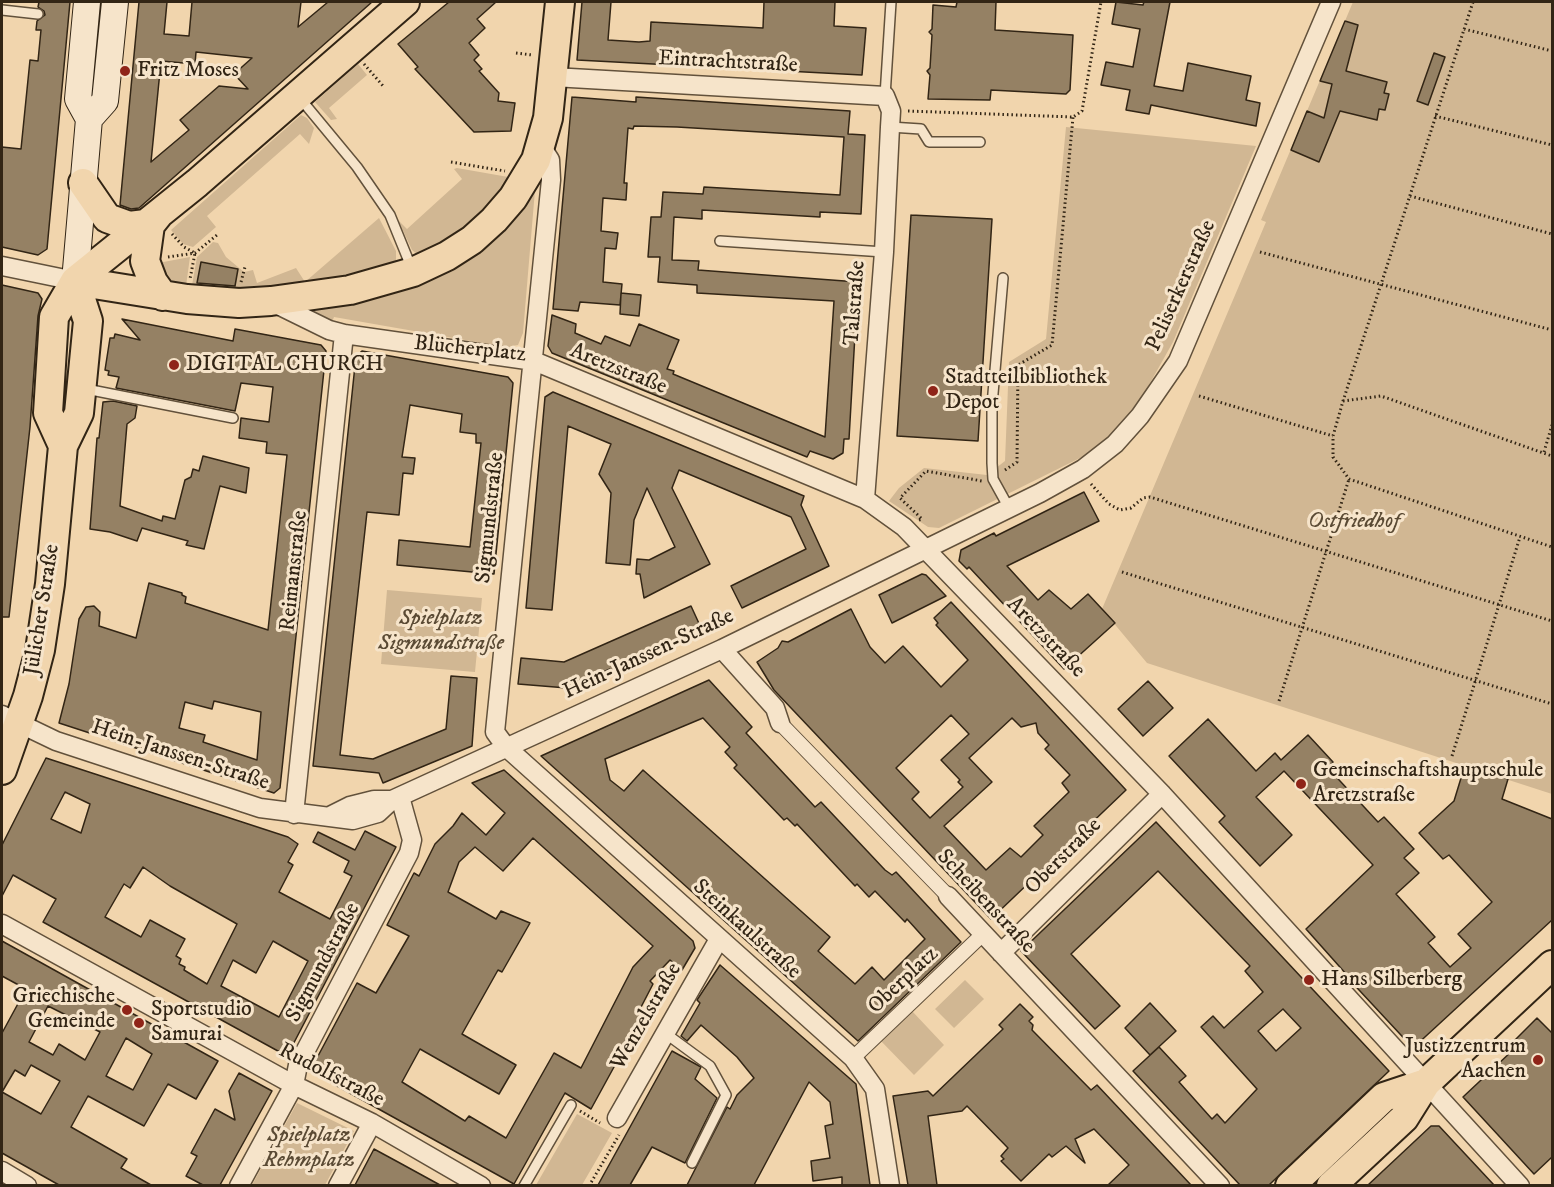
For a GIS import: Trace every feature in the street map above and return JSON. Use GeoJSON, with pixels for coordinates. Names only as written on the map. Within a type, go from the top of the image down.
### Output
{"type":"FeatureCollection","features":[{"type":"Feature","properties":{"kind":"main road"},"geometry":{"type":"LineString","coordinates":[[89,119],[105,101],[115,2]]}},
{"type":"Feature","properties":{"kind":"main road"},"geometry":{"type":"LineString","coordinates":[[75,281],[152,220],[405,2]]}},
{"type":"Feature","properties":{"kind":"main road","name":"Blücherplatz"},"geometry":{"type":"LineString","coordinates":[[75,281],[175,297],[239,303],[271,301],[350,290],[413,272],[460,248],[494,220],[522,185],[542,146],[554,77],[560,2]]}},
{"type":"Feature","properties":{"kind":"main road","name":"Jülicher Straße"},"geometry":{"type":"LineString","coordinates":[[2,770],[10,720],[33,680],[42,639],[50,584],[63,446],[79,412],[88,321],[75,281],[89,119],[78,99],[83,13]]}},
{"type":"Feature","properties":{"kind":"main road"},"geometry":{"type":"LineString","coordinates":[[84,183],[107,218],[129,226],[152,220]]}},
{"type":"Feature","properties":{"kind":"main road"},"geometry":{"type":"LineString","coordinates":[[152,220],[145,261],[153,282],[175,297]]}},
{"type":"Feature","properties":{"kind":"main road","name":"Jülicher Straße"},"geometry":{"type":"LineString","coordinates":[[63,446],[48,413],[54,317],[75,281]]}},
{"type":"Feature","properties":{"kind":"main road"},"geometry":{"type":"LineString","coordinates":[[1331,1185],[1404,1118],[1426,1083],[1552,965]]}},
{"type":"Feature","properties":{"kind":"main road"},"geometry":{"type":"LineString","coordinates":[[1290,1185],[1384,1097],[1426,1083]]}},
{"type":"Feature","properties":{"kind":"street","name":"Peliserkerstraße"},"geometry":{"type":"LineString","coordinates":[[924,548],[1009,508],[1083,469],[1115,444],[1140,416],[1178,361],[1331,2]]}},
{"type":"Feature","properties":{"kind":"street","name":"Eintrachtstraße"},"geometry":{"type":"LineString","coordinates":[[554,77],[888,111]]}},
{"type":"Feature","properties":{"kind":"street","name":"Talstraße"},"geometry":{"type":"LineString","coordinates":[[865,499],[884,252],[888,111]]}},
{"type":"Feature","properties":{"kind":"street","name":"Blücherplatz"},"geometry":{"type":"LineString","coordinates":[[271,301],[321,326],[344,334],[534,362],[551,180],[550,160],[542,146]]}},
{"type":"Feature","properties":{"kind":"street"},"geometry":{"type":"LineString","coordinates":[[2,266],[75,281]]}},
{"type":"Feature","properties":{"kind":"street","name":"Reimanstraße"},"geometry":{"type":"LineString","coordinates":[[294,814],[344,334]]}},
{"type":"Feature","properties":{"kind":"street","name":"Aretzstraße"},"geometry":{"type":"LineString","coordinates":[[534,362],[865,499],[904,527],[1162,794],[1520,1185]]}},
{"type":"Feature","properties":{"kind":"street","name":"Sigmundstraße"},"geometry":{"type":"LineString","coordinates":[[506,747],[495,732],[528,394],[534,362]]}},
{"type":"Feature","properties":{"kind":"street","name":"Hein-Janssen-Straße"},"geometry":{"type":"LineString","coordinates":[[10,720],[56,741],[260,808],[353,820],[378,813],[396,798],[722,649],[924,548]]}},
{"type":"Feature","properties":{"kind":"street","name":"Scheibenstraße"},"geometry":{"type":"LineString","coordinates":[[722,649],[776,708],[780,723],[948,896],[1220,1185]]}},
{"type":"Feature","properties":{"kind":"street","name":"Steinkaulstraße"},"geometry":{"type":"LineString","coordinates":[[506,747],[853,1058],[875,1089],[890,1185]]}},
{"type":"Feature","properties":{"kind":"street","name":"Oberstraße"},"geometry":{"type":"LineString","coordinates":[[1001,953],[1162,794]]}},
{"type":"Feature","properties":{"kind":"street","name":"Sigmundstraße"},"geometry":{"type":"LineString","coordinates":[[238,1185],[294,1085],[298,1065],[409,853],[412,840],[396,798]]}},
{"type":"Feature","properties":{"kind":"street","name":"Rudolfstraße"},"geometry":{"type":"LineString","coordinates":[[2,924],[294,1085],[372,1123],[481,1185]]}},
{"type":"Feature","properties":{"kind":"street","name":"Oberplatz"},"geometry":{"type":"LineString","coordinates":[[853,1058],[983,934]]}},
{"type":"Feature","properties":{"kind":"street","name":"Wenzelstraße"},"geometry":{"type":"LineString","coordinates":[[614,1123],[719,939]]}},
{"type":"Feature","properties":{"kind":"street"},"geometry":{"type":"LineString","coordinates":[[338,1185],[372,1123]]}},
{"type":"Feature","properties":{"kind":"street"},"geometry":{"type":"LineString","coordinates":[[2,1171],[27,1185]]}},
{"type":"Feature","properties":{"kind":"lane"},"geometry":{"type":"LineString","coordinates":[[891,2],[888,111],[921,129],[929,142],[980,142]]}},
{"type":"Feature","properties":{"kind":"lane"},"geometry":{"type":"LineString","coordinates":[[2,10],[38,14]]}},
{"type":"Feature","properties":{"kind":"lane"},"geometry":{"type":"LineString","coordinates":[[297,95],[357,167],[390,215],[394,230],[413,272]]}},
{"type":"Feature","properties":{"kind":"lane"},"geometry":{"type":"LineString","coordinates":[[720,241],[884,252]]}},
{"type":"Feature","properties":{"kind":"lane"},"geometry":{"type":"LineString","coordinates":[[1003,278],[992,405],[993,479],[1009,508]]}},
{"type":"Feature","properties":{"kind":"lane"},"geometry":{"type":"LineString","coordinates":[[81,388],[233,418]]}},
{"type":"Feature","properties":{"kind":"lane"},"geometry":{"type":"LineString","coordinates":[[665,1033],[710,1066],[726,1095],[692,1163]]}},
{"type":"Feature","properties":{"kind":"lane"},"geometry":{"type":"LineString","coordinates":[[524,1185],[571,1106]]}},
{"type":"Feature","properties":{"kind":"path"},"geometry":{"type":"LineString","coordinates":[[888,111],[1073,117],[1082,111],[1101,2]]}},
{"type":"Feature","properties":{"kind":"path"},"geometry":{"type":"LineString","coordinates":[[1473,2],[1343,401],[1333,436],[1333,457],[1349,479],[1552,547]]}},
{"type":"Feature","properties":{"kind":"path"},"geometry":{"type":"LineString","coordinates":[[1464,29],[1552,51]]}},
{"type":"Feature","properties":{"kind":"path"},"geometry":{"type":"LineString","coordinates":[[516,53],[535,56]]}},
{"type":"Feature","properties":{"kind":"path"},"geometry":{"type":"LineString","coordinates":[[359,58],[384,87]]}},
{"type":"Feature","properties":{"kind":"path"},"geometry":{"type":"LineString","coordinates":[[1434,116],[1552,145]]}},
{"type":"Feature","properties":{"kind":"path"},"geometry":{"type":"LineString","coordinates":[[904,527],[922,519],[900,498],[926,471],[989,482],[1017,462],[1018,365],[1052,345],[1073,117]]}},
{"type":"Feature","properties":{"kind":"path"},"geometry":{"type":"LineString","coordinates":[[451,162],[507,171]]}},
{"type":"Feature","properties":{"kind":"path"},"geometry":{"type":"LineString","coordinates":[[1410,196],[1552,234]]}},
{"type":"Feature","properties":{"kind":"path"},"geometry":{"type":"LineString","coordinates":[[152,220],[184,248],[195,253]]}},
{"type":"Feature","properties":{"kind":"path"},"geometry":{"type":"LineString","coordinates":[[175,297],[195,253],[217,235]]}},
{"type":"Feature","properties":{"kind":"path"},"geometry":{"type":"LineString","coordinates":[[1260,252],[1552,330]]}},
{"type":"Feature","properties":{"kind":"path"},"geometry":{"type":"LineString","coordinates":[[145,261],[195,253]]}},
{"type":"Feature","properties":{"kind":"path"},"geometry":{"type":"LineString","coordinates":[[1199,396],[1333,436]]}},
{"type":"Feature","properties":{"kind":"path"},"geometry":{"type":"LineString","coordinates":[[1343,401],[1381,396],[1552,456]]}},
{"type":"Feature","properties":{"kind":"path"},"geometry":{"type":"LineString","coordinates":[[1544,452],[1552,425]]}},
{"type":"Feature","properties":{"kind":"path"},"geometry":{"type":"LineString","coordinates":[[1083,469],[1092,486],[1110,504],[1120,510],[1131,508],[1143,498],[1150,497],[1552,621]]}},
{"type":"Feature","properties":{"kind":"path"},"geometry":{"type":"LineString","coordinates":[[1279,701],[1349,479]]}},
{"type":"Feature","properties":{"kind":"path"},"geometry":{"type":"LineString","coordinates":[[1452,756],[1520,537]]}},
{"type":"Feature","properties":{"kind":"path"},"geometry":{"type":"LineString","coordinates":[[1122,572],[1552,704]]}},
{"type":"Feature","properties":{"kind":"path"},"geometry":{"type":"LineString","coordinates":[[571,1106],[614,1123],[619,1134],[589,1185]]}},
{"type":"Feature","properties":{"kind":"green space","name":"Ostfriedhof"},"geometry":{"type":"Polygon","coordinates":[[[1353,2],[1552,2],[1552,794],[1147,663],[1102,609],[1266,222],[1261,220],[1353,2]]]}},
{"type":"Feature","properties":{"kind":"green space"},"geometry":{"type":"Polygon","coordinates":[[[358,64],[367,75],[329,108],[337,119],[331,120],[315,102],[358,64]]]}},
{"type":"Feature","properties":{"kind":"green space"},"geometry":{"type":"Polygon","coordinates":[[[301,115],[307,118],[314,128],[309,144],[300,134],[207,216],[216,227],[193,247],[183,244],[171,230],[301,115]]]}},
{"type":"Feature","properties":{"kind":"green space"},"geometry":{"type":"Polygon","coordinates":[[[1066,127],[1256,146],[1173,342],[1131,417],[1106,441],[1082,457],[939,528],[928,527],[889,501],[899,488],[924,468],[987,475],[1005,461],[1009,362],[1046,339],[1066,127]]]}},
{"type":"Feature","properties":{"kind":"green space"},"geometry":{"type":"Polygon","coordinates":[[[454,169],[514,178],[474,229],[419,256],[412,250],[398,220],[407,229],[462,179],[454,169]]]}},
{"type":"Feature","properties":{"kind":"green space"},"geometry":{"type":"Polygon","coordinates":[[[535,190],[523,333],[518,345],[505,347],[334,317],[332,322],[312,313],[312,309],[349,303],[535,190]]]}},
{"type":"Feature","properties":{"kind":"green space"},"geometry":{"type":"Polygon","coordinates":[[[379,218],[396,251],[396,263],[331,286],[191,291],[197,257],[213,242],[218,243],[226,257],[244,272],[253,270],[257,283],[296,268],[305,282],[379,218]]]}},
{"type":"Feature","properties":{"kind":"green space"},"geometry":{"type":"Polygon","coordinates":[[[190,257],[186,286],[166,279],[158,263],[190,257]]]}},
{"type":"Feature","properties":{"kind":"green space","name":"Spielplatz Sigmundstraße"},"geometry":{"type":"Polygon","coordinates":[[[387,590],[482,598],[475,672],[381,664],[387,590]]]}},
{"type":"Feature","properties":{"kind":"green space"},"geometry":{"type":"Polygon","coordinates":[[[965,980],[984,999],[954,1028],[935,1009],[965,980]]]}},
{"type":"Feature","properties":{"kind":"green space"},"geometry":{"type":"Polygon","coordinates":[[[912,1011],[944,1045],[914,1075],[880,1040],[912,1011]]]}},
{"type":"Feature","properties":{"kind":"green space","name":"Spielplatz Rehmplatz"},"geometry":{"type":"Polygon","coordinates":[[[297,1103],[354,1131],[325,1185],[252,1185],[297,1103]]]}},
{"type":"Feature","properties":{"kind":"green space"},"geometry":{"type":"Polygon","coordinates":[[[577,1114],[612,1133],[582,1185],[536,1185],[577,1114]]]}},
{"type":"Feature","properties":{"kind":"building"},"geometry":{"type":"Polygon","coordinates":[[[39,2],[70,2],[47,249],[38,255],[2,247],[2,147],[21,149],[30,60],[38,61],[41,30],[36,30],[37,21],[45,15],[44,11],[38,7],[39,2]]]}},
{"type":"Feature","properties":{"kind":"building"},"geometry":{"type":"Polygon","coordinates":[[[139,2],[167,2],[164,34],[189,36],[192,2],[301,2],[298,27],[328,2],[372,2],[139,208],[131,209],[120,205],[139,2]],[[196,52],[195,64],[161,61],[151,162],[189,130],[180,120],[219,86],[248,89],[234,74],[252,58],[196,52]]]}},
{"type":"Feature","properties":{"kind":"building"},"geometry":{"type":"Polygon","coordinates":[[[449,2],[496,2],[477,19],[485,28],[469,43],[479,55],[474,60],[482,69],[479,71],[499,93],[498,101],[515,103],[511,131],[474,132],[415,69],[418,67],[398,44],[449,2]]]}},
{"type":"Feature","properties":{"kind":"building"},"geometry":{"type":"Polygon","coordinates":[[[582,2],[611,2],[608,40],[639,42],[650,41],[651,22],[763,28],[764,2],[835,2],[834,26],[866,28],[862,75],[577,60],[582,2]]]}},
{"type":"Feature","properties":{"kind":"building"},"geometry":{"type":"Polygon","coordinates":[[[957,2],[996,2],[995,30],[1073,35],[1070,90],[1066,94],[991,90],[990,100],[928,99],[930,75],[927,71],[930,68],[932,35],[929,32],[932,29],[933,5],[956,7],[957,2]]]}},
{"type":"Feature","properties":{"kind":"building"},"geometry":{"type":"Polygon","coordinates":[[[1116,2],[1143,5],[1144,2],[1170,2],[1154,86],[1183,91],[1188,63],[1251,76],[1246,100],[1260,103],[1256,126],[1151,105],[1149,114],[1126,110],[1130,90],[1101,85],[1106,62],[1133,67],[1140,29],[1112,24],[1116,2]]]}},
{"type":"Feature","properties":{"kind":"building"},"geometry":{"type":"Polygon","coordinates":[[[1345,21],[1358,25],[1346,71],[1387,82],[1384,93],[1389,94],[1385,110],[1379,109],[1377,120],[1340,111],[1319,162],[1291,150],[1307,111],[1324,118],[1332,84],[1320,81],[1345,21]]]}},
{"type":"Feature","properties":{"kind":"building"},"geometry":{"type":"Polygon","coordinates":[[[1434,53],[1445,57],[1428,105],[1417,101],[1434,53]]]}},
{"type":"Feature","properties":{"kind":"building"},"geometry":{"type":"Polygon","coordinates":[[[572,97],[636,102],[636,97],[850,111],[848,134],[865,135],[861,214],[820,212],[820,217],[702,210],[702,219],[674,217],[672,260],[699,261],[698,270],[858,282],[849,439],[844,439],[843,453],[833,459],[810,451],[807,457],[552,353],[548,346],[552,315],[576,324],[575,333],[601,344],[605,336],[630,346],[639,324],[679,340],[667,369],[674,371],[673,374],[825,437],[834,301],[697,293],[697,285],[658,282],[660,257],[648,257],[651,217],[661,217],[663,192],[703,194],[704,187],[840,195],[844,137],[677,127],[634,126],[633,129],[628,128],[624,183],[627,183],[626,200],[603,198],[601,231],[618,233],[616,249],[605,248],[603,282],[622,284],[620,305],[580,302],[578,311],[553,309],[572,97]]]}},
{"type":"Feature","properties":{"kind":"building"},"geometry":{"type":"Polygon","coordinates":[[[911,215],[992,219],[978,441],[897,436],[911,215]]]}},
{"type":"Feature","properties":{"kind":"building"},"geometry":{"type":"Polygon","coordinates":[[[201,262],[238,269],[235,286],[197,283],[201,262]]]}},
{"type":"Feature","properties":{"kind":"building"},"geometry":{"type":"Polygon","coordinates":[[[2,285],[38,293],[42,299],[38,316],[30,427],[9,617],[2,617],[2,285]]]}},
{"type":"Feature","properties":{"kind":"building"},"geometry":{"type":"Polygon","coordinates":[[[621,293],[641,295],[639,316],[620,314],[621,293]]]}},
{"type":"Feature","properties":{"kind":"building"},"geometry":{"type":"Polygon","coordinates":[[[122,319],[233,341],[235,329],[321,345],[326,351],[280,788],[274,793],[59,723],[69,684],[79,619],[86,607],[94,606],[100,612],[99,626],[136,638],[149,583],[182,593],[186,597],[185,603],[268,630],[287,455],[266,453],[267,442],[239,438],[241,418],[269,422],[273,387],[241,383],[235,411],[116,388],[119,377],[108,375],[109,371],[105,370],[110,338],[114,338],[115,334],[140,340],[122,319]],[[214,701],[212,709],[185,702],[179,728],[205,735],[203,742],[257,760],[261,712],[214,701]]]}},
{"type":"Feature","properties":{"kind":"building"},"geometry":{"type":"Polygon","coordinates":[[[362,351],[508,377],[513,383],[494,574],[397,565],[399,540],[470,547],[481,443],[476,443],[476,434],[460,432],[462,414],[410,405],[402,457],[415,458],[413,474],[403,473],[399,515],[367,512],[340,755],[373,759],[446,729],[451,676],[477,678],[472,746],[383,783],[379,773],[313,766],[356,356],[362,351]]]}},
{"type":"Feature","properties":{"kind":"building"},"geometry":{"type":"Polygon","coordinates":[[[553,392],[804,496],[801,505],[829,566],[742,608],[731,586],[806,549],[791,517],[679,470],[672,488],[710,564],[644,598],[640,574],[636,574],[637,559],[649,560],[675,547],[647,488],[634,520],[630,565],[606,563],[611,493],[599,474],[611,444],[568,426],[552,610],[526,608],[545,397],[553,392]]]}},
{"type":"Feature","properties":{"kind":"building"},"geometry":{"type":"Polygon","coordinates":[[[113,401],[137,406],[135,418],[127,424],[120,506],[162,521],[163,516],[175,519],[185,480],[191,477],[193,469],[199,471],[203,456],[249,468],[246,493],[220,486],[204,549],[186,545],[188,541],[142,528],[137,541],[110,532],[90,529],[97,438],[99,438],[103,402],[113,401]]]}},
{"type":"Feature","properties":{"kind":"building"},"geometry":{"type":"Polygon","coordinates":[[[1084,492],[1099,521],[1007,566],[1038,600],[1049,590],[1071,609],[1088,594],[1115,623],[1064,669],[969,567],[967,569],[959,561],[961,550],[994,533],[996,536],[1084,492]]]}},
{"type":"Feature","properties":{"kind":"building"},"geometry":{"type":"Polygon","coordinates":[[[922,574],[926,575],[946,596],[892,623],[879,595],[922,574]]]}},
{"type":"Feature","properties":{"kind":"building"},"geometry":{"type":"Polygon","coordinates":[[[951,602],[1126,790],[991,919],[774,690],[757,662],[778,648],[782,641],[788,642],[851,609],[870,647],[885,663],[903,646],[941,687],[968,660],[936,625],[938,623],[934,618],[951,602]],[[951,715],[896,768],[919,792],[912,799],[930,818],[963,787],[958,782],[960,780],[941,760],[969,734],[951,715]],[[1012,718],[969,758],[992,782],[944,826],[986,870],[1010,848],[1021,857],[1043,835],[1034,826],[1069,792],[1062,783],[1070,775],[1045,749],[1049,745],[1038,733],[1036,723],[1021,727],[1012,718]]]}},
{"type":"Feature","properties":{"kind":"building"},"geometry":{"type":"Polygon","coordinates":[[[691,606],[702,630],[611,672],[610,669],[567,688],[518,684],[521,658],[564,662],[691,606]]]}},
{"type":"Feature","properties":{"kind":"building"},"geometry":{"type":"Polygon","coordinates":[[[709,680],[752,727],[746,733],[815,807],[821,802],[885,870],[892,875],[896,872],[961,942],[858,1041],[541,756],[709,680]],[[703,718],[605,759],[610,780],[624,791],[643,770],[830,937],[818,951],[855,984],[872,967],[884,980],[925,939],[907,919],[905,922],[875,891],[869,897],[857,884],[855,886],[797,824],[795,826],[787,818],[784,820],[734,768],[737,765],[725,752],[730,747],[703,718]]]}},
{"type":"Feature","properties":{"kind":"building"},"geometry":{"type":"Polygon","coordinates":[[[1148,681],[1173,708],[1143,736],[1118,709],[1148,681]]]}},
{"type":"Feature","properties":{"kind":"building"},"geometry":{"type":"Polygon","coordinates":[[[1208,719],[1256,771],[1275,753],[1281,760],[1308,735],[1333,762],[1328,768],[1378,822],[1384,817],[1414,849],[1404,858],[1419,873],[1396,894],[1435,937],[1428,943],[1450,967],[1471,948],[1458,934],[1492,902],[1449,855],[1443,859],[1419,833],[1454,801],[1465,765],[1508,779],[1502,799],[1552,819],[1552,920],[1413,1048],[1306,929],[1373,865],[1284,771],[1256,797],[1292,835],[1260,866],[1219,822],[1225,816],[1169,756],[1208,719]]]}},
{"type":"Feature","properties":{"kind":"building"},"geometry":{"type":"Polygon","coordinates":[[[46,758],[288,837],[298,844],[288,862],[293,865],[279,892],[330,919],[352,876],[344,872],[349,861],[313,842],[318,832],[355,850],[365,831],[396,847],[287,1056],[43,922],[56,899],[13,875],[2,896],[2,845],[46,758]],[[65,792],[51,819],[81,833],[90,804],[65,792]],[[143,867],[130,888],[124,884],[105,917],[141,937],[150,920],[185,939],[176,956],[181,959],[179,964],[185,967],[184,970],[207,984],[237,924],[170,886],[143,867]],[[273,941],[256,973],[233,960],[221,986],[279,1017],[308,961],[273,941]]]}},
{"type":"Feature","properties":{"kind":"building"},"geometry":{"type":"Polygon","coordinates":[[[504,770],[693,941],[695,948],[682,970],[670,960],[650,981],[653,984],[639,1011],[643,1014],[591,1109],[565,1093],[514,1184],[310,1071],[357,983],[376,993],[409,936],[387,925],[414,873],[419,876],[435,844],[462,813],[486,835],[505,813],[472,783],[504,770]],[[533,838],[503,871],[475,847],[459,862],[448,892],[496,919],[501,911],[530,923],[502,972],[498,970],[462,1034],[516,1065],[499,1094],[420,1049],[402,1082],[465,1121],[469,1116],[506,1138],[554,1053],[581,1068],[633,967],[653,946],[533,838]]]}},
{"type":"Feature","properties":{"kind":"building"},"geometry":{"type":"Polygon","coordinates":[[[1156,822],[1389,1071],[1269,1185],[1240,1185],[1133,1071],[1159,1047],[1186,1076],[1179,1082],[1212,1119],[1217,1114],[1225,1123],[1257,1089],[1201,1027],[1213,1016],[1224,1028],[1263,992],[1245,971],[1250,966],[1158,871],[1071,954],[1120,1006],[1095,1029],[1021,951],[1156,822]],[[1283,1009],[1258,1031],[1276,1051],[1301,1028],[1283,1009]]]}},
{"type":"Feature","properties":{"kind":"building"},"geometry":{"type":"Polygon","coordinates":[[[2,941],[218,1061],[196,1099],[168,1084],[144,1126],[88,1096],[71,1127],[127,1159],[121,1168],[151,1185],[59,1185],[2,1153],[2,1092],[2,1033],[26,989],[2,976],[2,941]],[[48,1006],[29,1042],[53,1055],[59,1044],[85,1060],[100,1032],[48,1006]],[[126,1038],[106,1076],[133,1090],[152,1054],[126,1038]],[[31,1065],[25,1076],[15,1070],[2,1092],[41,1114],[60,1081],[31,1065]]]}},
{"type":"Feature","properties":{"kind":"building"},"geometry":{"type":"Polygon","coordinates":[[[720,965],[856,1084],[870,1185],[842,1185],[842,1177],[813,1181],[811,1161],[830,1158],[825,1126],[833,1124],[830,1102],[809,1082],[754,1185],[687,1185],[727,1107],[730,1109],[737,1095],[754,1078],[737,1057],[701,1025],[687,1041],[681,1036],[700,1003],[697,1000],[720,965]]]}},
{"type":"Feature","properties":{"kind":"building"},"geometry":{"type":"Polygon","coordinates":[[[1150,1003],[1176,1031],[1150,1055],[1125,1028],[1150,1003]]]}},
{"type":"Feature","properties":{"kind":"building"},"geometry":{"type":"Polygon","coordinates":[[[1020,1004],[1033,1017],[1029,1021],[1033,1025],[1032,1030],[1091,1090],[1097,1085],[1191,1185],[1108,1185],[1129,1165],[1094,1129],[1075,1139],[1085,1163],[1066,1146],[1052,1157],[1049,1154],[1021,1181],[1001,1161],[1004,1159],[1001,1156],[1008,1148],[967,1106],[962,1111],[928,1116],[937,1185],[908,1185],[893,1096],[928,1091],[933,1096],[1003,1029],[999,1025],[1020,1004]]]}},
{"type":"Feature","properties":{"kind":"building"},"geometry":{"type":"Polygon","coordinates":[[[1537,1018],[1552,1033],[1552,1157],[1534,1174],[1463,1097],[1513,1050],[1509,1046],[1537,1018]]]}},
{"type":"Feature","properties":{"kind":"building"},"geometry":{"type":"Polygon","coordinates":[[[672,1051],[701,1067],[695,1079],[717,1098],[685,1163],[652,1147],[630,1185],[598,1185],[672,1051]]]}},
{"type":"Feature","properties":{"kind":"building"},"geometry":{"type":"Polygon","coordinates":[[[239,1073],[272,1091],[220,1185],[203,1185],[186,1176],[197,1156],[191,1153],[215,1109],[235,1120],[229,1091],[239,1073]]]}},
{"type":"Feature","properties":{"kind":"building"},"geometry":{"type":"Polygon","coordinates":[[[1431,1126],[1439,1126],[1494,1185],[1368,1185],[1431,1126]]]}},
{"type":"Feature","properties":{"kind":"building"},"geometry":{"type":"Polygon","coordinates":[[[374,1149],[398,1162],[440,1185],[355,1185],[374,1149]]]}},
{"type":"Feature","properties":{"kind":"place","name":"Fritz Moses"},"geometry":{"type":"Point","coordinates":[125,71]}},
{"type":"Feature","properties":{"kind":"place","name":"DIGITAL CHURCH"},"geometry":{"type":"Point","coordinates":[174,365]}},
{"type":"Feature","properties":{"kind":"place","name":"Stadtteilbibliothek Depot"},"geometry":{"type":"Point","coordinates":[933,391]}},
{"type":"Feature","properties":{"kind":"place","name":"Gemeinschaftshauptschule Aretzstraße"},"geometry":{"type":"Point","coordinates":[1301,784]}},
{"type":"Feature","properties":{"kind":"place","name":"Hans Silberberg"},"geometry":{"type":"Point","coordinates":[1309,980]}},
{"type":"Feature","properties":{"kind":"place","name":"Griechische Gemeinde"},"geometry":{"type":"Point","coordinates":[127,1010]}},
{"type":"Feature","properties":{"kind":"place","name":"Sportstudio Samurai"},"geometry":{"type":"Point","coordinates":[139,1023]}},
{"type":"Feature","properties":{"kind":"place","name":"Justizzentrum Aachen"},"geometry":{"type":"Point","coordinates":[1538,1060]}}]}
